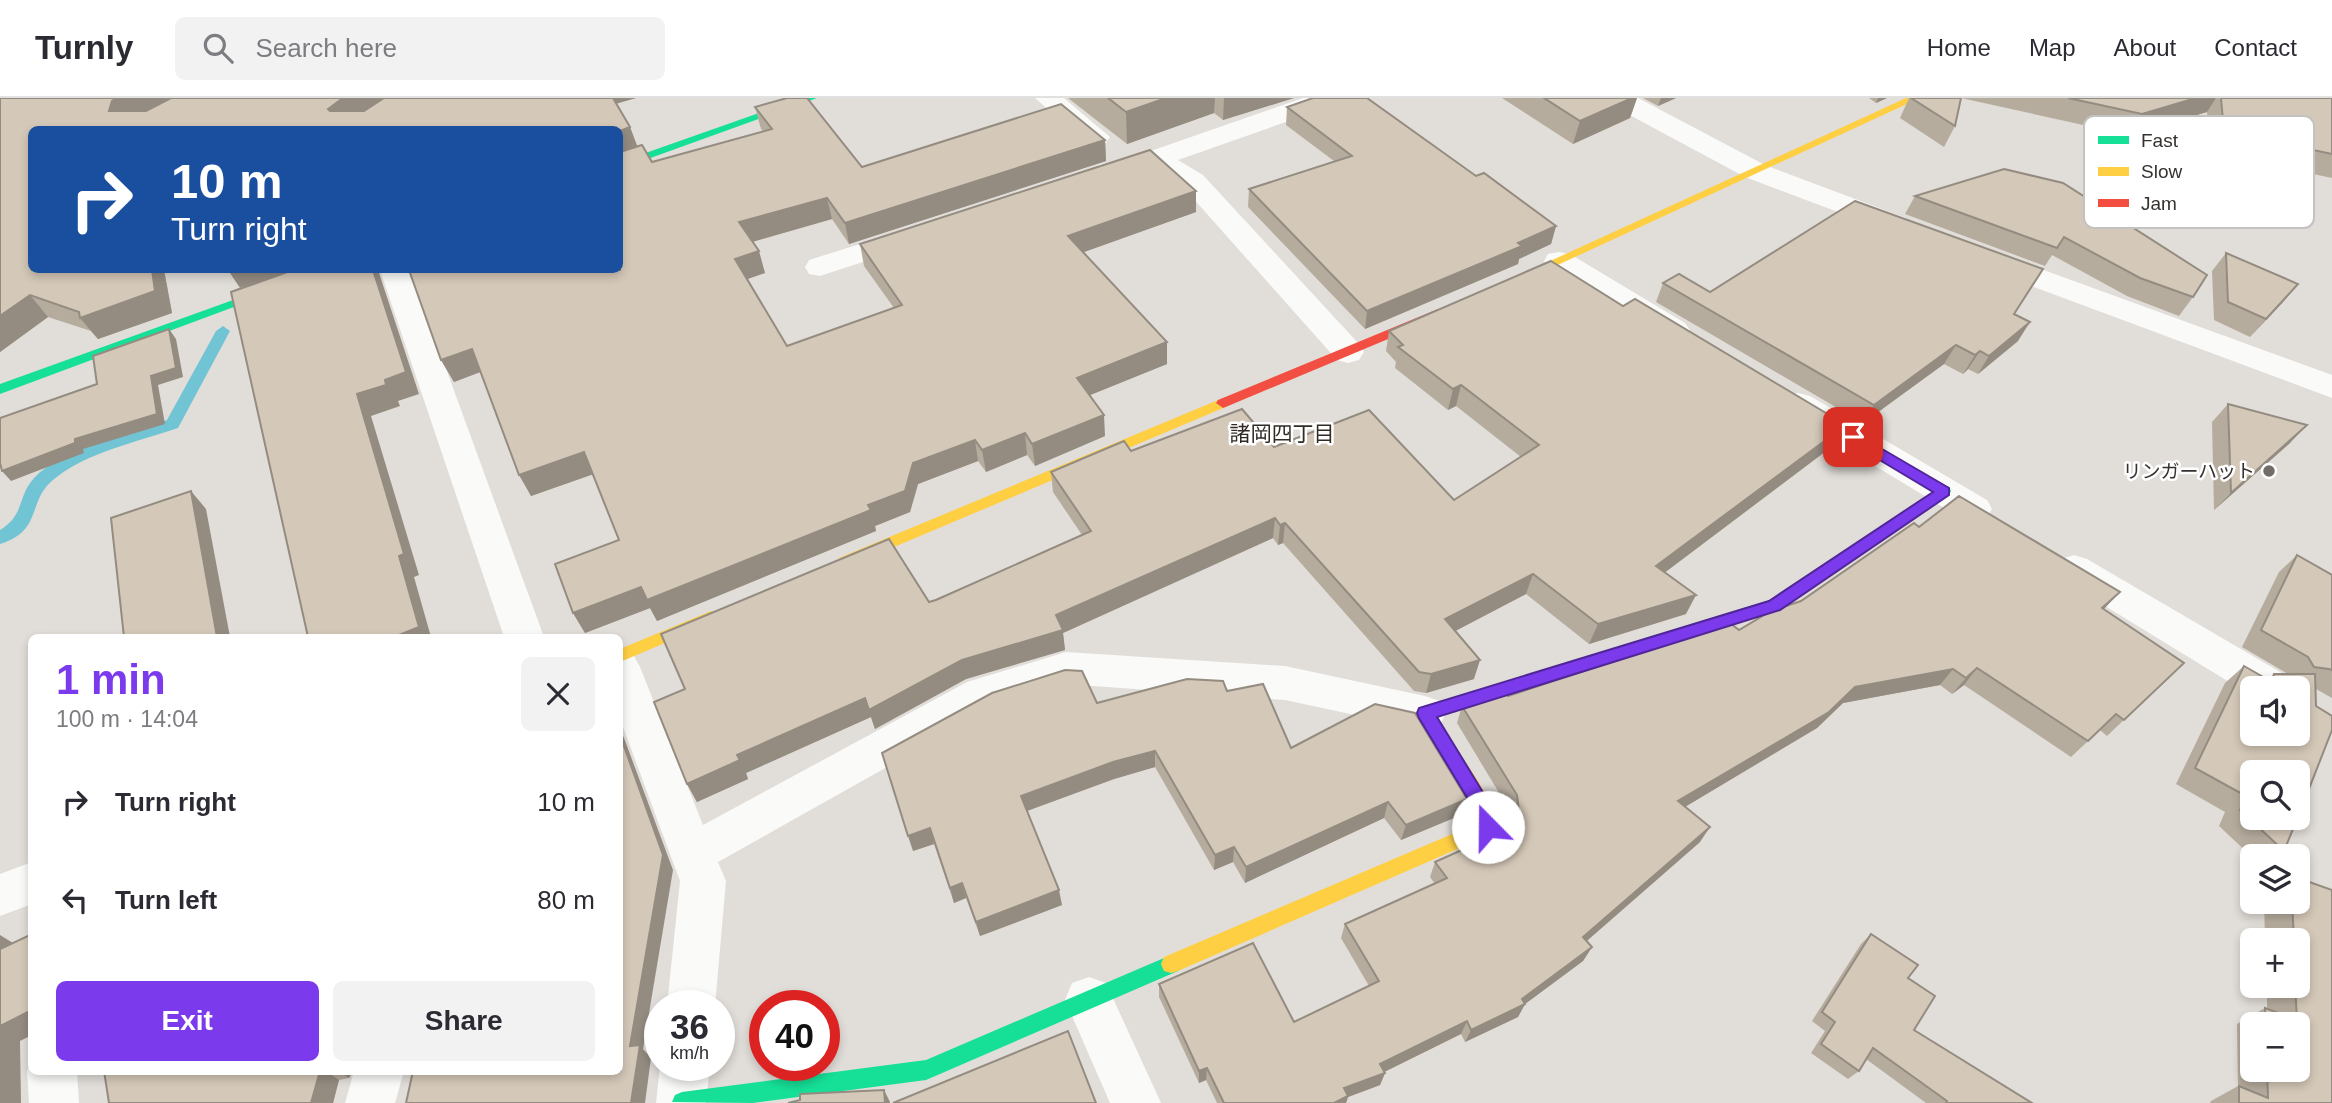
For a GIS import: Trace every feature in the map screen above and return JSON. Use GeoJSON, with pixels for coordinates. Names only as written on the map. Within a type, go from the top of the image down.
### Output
{"type":"FeatureCollection","features":[{"type":"Feature","properties":{"kind":"street"},"geometry":{"type":"LineString","coordinates":[[623,165],[812,98]]}},
{"type":"Feature","properties":{"kind":"street"},"geometry":{"type":"LineString","coordinates":[[1048,98],[1143,162],[1193,181],[1348,352]]}},
{"type":"Feature","properties":{"kind":"street"},"geometry":{"type":"LineString","coordinates":[[1079,181],[1143,162],[1328,98]]}},
{"type":"Feature","properties":{"kind":"street"},"geometry":{"type":"LineString","coordinates":[[1618,98],[1755,171],[1925,235]]}},
{"type":"Feature","properties":{"kind":"street"},"geometry":{"type":"LineString","coordinates":[[1484,293],[1915,98]]}},
{"type":"Feature","properties":{"kind":"street"},"geometry":{"type":"LineString","coordinates":[[821,267],[937,228]]}},
{"type":"Feature","properties":{"kind":"street"},"geometry":{"type":"LineString","coordinates":[[1965,250],[2332,387]]}},
{"type":"Feature","properties":{"kind":"street"},"geometry":{"type":"LineString","coordinates":[[1559,261],[1699,345]]}},
{"type":"Feature","properties":{"kind":"street"},"geometry":{"type":"LineString","coordinates":[[0,388],[319,273]]}},
{"type":"Feature","properties":{"kind":"street"},"geometry":{"type":"LineString","coordinates":[[396,273],[523,634]]}},
{"type":"Feature","properties":{"kind":"street"},"geometry":{"type":"LineString","coordinates":[[834,566],[1460,304]]}},
{"type":"Feature","properties":{"kind":"street"},"geometry":{"type":"LineString","coordinates":[[1769,387],[2003,527]]}},
{"type":"Feature","properties":{"kind":"street"},"geometry":{"type":"LineString","coordinates":[[693,853],[981,694],[1066,668],[1285,683],[1425,713],[1775,606],[1944,492]]}},
{"type":"Feature","properties":{"kind":"street"},"geometry":{"type":"LineString","coordinates":[[2050,555],[2253,676]]}},
{"type":"Feature","properties":{"kind":"street"},"geometry":{"type":"LineString","coordinates":[[623,655],[733,608]]}},
{"type":"Feature","properties":{"kind":"street"},"geometry":{"type":"LineString","coordinates":[[623,675],[703,881],[693,990]]}},
{"type":"Feature","properties":{"kind":"street"},"geometry":{"type":"LineString","coordinates":[[683,1090],[926,1070],[1488,827],[1486,812],[1425,713]]}},
{"type":"Feature","properties":{"kind":"street"},"geometry":{"type":"LineString","coordinates":[[0,895],[28,884]]}},
{"type":"Feature","properties":{"kind":"street"},"geometry":{"type":"LineString","coordinates":[[1089,1000],[1136,1103]]}},
{"type":"Feature","properties":{"kind":"street"},"geometry":{"type":"LineString","coordinates":[[52,1075],[54,1103]]}},
{"type":"Feature","properties":{"kind":"street"},"geometry":{"type":"LineString","coordinates":[[370,1103],[378,1075]]}},
{"type":"Feature","properties":{"kind":"building"},"geometry":{"type":"Polygon","coordinates":[[[0,98],[117,98],[112,101],[109,111],[146,111],[171,98],[343,98],[328,109],[364,111],[384,98],[613,98],[630,127],[623,130],[623,126],[28,126],[28,273],[152,273],[155,291],[80,318],[79,312],[30,295],[0,316],[0,98]]]}},
{"type":"Feature","properties":{"kind":"building"},"geometry":{"type":"Polygon","coordinates":[[[787,98],[807,98],[862,167],[1061,104],[1105,140],[845,223],[827,198],[739,222],[759,251],[735,259],[787,346],[902,305],[860,244],[1150,150],[1196,191],[1068,236],[1167,342],[1077,378],[1104,415],[1032,444],[1025,433],[982,450],[975,440],[913,463],[905,491],[868,505],[871,510],[647,600],[641,587],[573,613],[555,564],[619,540],[584,452],[519,475],[472,349],[441,360],[410,273],[623,273],[623,151],[642,145],[652,162],[772,129],[755,107],[787,98]]]}},
{"type":"Feature","properties":{"kind":"building"},"geometry":{"type":"Polygon","coordinates":[[[1108,98],[1166,98],[1126,112],[1108,98]]]}},
{"type":"Feature","properties":{"kind":"building"},"geometry":{"type":"Polygon","coordinates":[[[1313,98],[1367,98],[1476,176],[1484,173],[1556,226],[1518,243],[1522,246],[1367,311],[1249,189],[1352,156],[1287,107],[1313,98]]]}},
{"type":"Feature","properties":{"kind":"building"},"geometry":{"type":"Polygon","coordinates":[[[1544,98],[1632,98],[1580,121],[1544,98]]]}},
{"type":"Feature","properties":{"kind":"building"},"geometry":{"type":"Polygon","coordinates":[[[1911,98],[1961,98],[1955,126],[1911,98]]]}},
{"type":"Feature","properties":{"kind":"building"},"geometry":{"type":"Polygon","coordinates":[[[2068,98],[2196,98],[2142,114],[2068,98]]]}},
{"type":"Feature","properties":{"kind":"building"},"geometry":{"type":"Polygon","coordinates":[[[2221,98],[2332,98],[2332,154],[2314,150],[2314,116],[2223,116],[2221,98]]]}},
{"type":"Feature","properties":{"kind":"building"},"geometry":{"type":"Polygon","coordinates":[[[2004,169],[2063,183],[2084,196],[2084,228],[2133,228],[2207,275],[2193,297],[2140,278],[2064,237],[2057,248],[1915,196],[2004,169]]]}},
{"type":"Feature","properties":{"kind":"building"},"geometry":{"type":"Polygon","coordinates":[[[1855,201],[2043,269],[2014,314],[2030,322],[1989,356],[1980,351],[1975,355],[1956,345],[1874,405],[1663,283],[1679,274],[1710,292],[1855,201]]]}},
{"type":"Feature","properties":{"kind":"building"},"geometry":{"type":"Polygon","coordinates":[[[2226,253],[2298,284],[2266,319],[2228,302],[2226,253]]]}},
{"type":"Feature","properties":{"kind":"building"},"geometry":{"type":"Polygon","coordinates":[[[1551,261],[1623,306],[1635,299],[1846,425],[1656,566],[1696,595],[1598,624],[1533,574],[1445,619],[1480,660],[1431,674],[1419,672],[1285,523],[1280,525],[1275,518],[1056,615],[1063,630],[962,660],[869,710],[865,698],[737,755],[740,760],[687,784],[654,702],[685,689],[661,634],[889,539],[929,602],[936,600],[1091,531],[1051,472],[1124,441],[1131,451],[1242,409],[1274,447],[1369,410],[1454,500],[1539,445],[1461,385],[1453,389],[1398,347],[1403,345],[1389,331],[1551,261]]]}},
{"type":"Feature","properties":{"kind":"building"},"geometry":{"type":"Polygon","coordinates":[[[285,273],[374,273],[406,372],[385,380],[386,385],[357,394],[404,554],[399,556],[419,627],[402,634],[307,634],[231,292],[285,273]]]}},
{"type":"Feature","properties":{"kind":"building"},"geometry":{"type":"Polygon","coordinates":[[[169,329],[176,368],[151,376],[157,414],[75,439],[75,443],[2,471],[0,418],[97,384],[93,356],[169,329]]]}},
{"type":"Feature","properties":{"kind":"building"},"geometry":{"type":"Polygon","coordinates":[[[2228,404],[2307,425],[2231,493],[2228,404]]]}},
{"type":"Feature","properties":{"kind":"building"},"geometry":{"type":"Polygon","coordinates":[[[191,491],[216,634],[124,634],[111,518],[191,491]]]}},
{"type":"Feature","properties":{"kind":"building"},"geometry":{"type":"Polygon","coordinates":[[[1959,496],[2120,592],[2102,608],[2184,663],[2124,720],[2116,714],[2088,741],[1977,668],[1966,678],[1953,669],[1855,687],[1829,712],[1678,801],[1710,827],[1583,937],[1592,947],[1522,999],[1525,1004],[1471,1030],[1467,1021],[1380,1064],[1385,1073],[1344,1088],[1348,1096],[1334,1103],[1224,1103],[1207,1068],[1199,1071],[1159,984],[1253,943],[1294,1022],[1379,981],[1345,924],[1447,878],[1435,862],[1511,828],[1519,811],[1517,795],[1462,706],[1506,693],[1508,696],[1730,623],[1739,630],[1771,611],[1801,601],[1914,523],[1919,527],[1959,496]]]}},
{"type":"Feature","properties":{"kind":"building"},"geometry":{"type":"Polygon","coordinates":[[[2297,555],[2332,575],[2332,670],[2314,667],[2308,657],[2261,630],[2297,555]]]}},
{"type":"Feature","properties":{"kind":"building"},"geometry":{"type":"Polygon","coordinates":[[[2244,666],[2262,676],[2240,676],[2240,746],[2310,746],[2310,676],[2274,676],[2315,674],[2316,706],[2332,716],[2332,730],[2310,786],[2310,760],[2240,760],[2240,793],[2195,768],[2244,666]]]}},
{"type":"Feature","properties":{"kind":"building"},"geometry":{"type":"Polygon","coordinates":[[[1065,670],[1082,671],[1097,703],[1187,679],[1223,681],[1227,691],[1263,684],[1291,748],[1375,704],[1415,713],[1467,799],[1406,825],[1388,802],[1246,867],[1234,847],[1215,855],[1155,751],[1113,762],[1021,796],[1059,890],[976,922],[962,883],[950,888],[930,828],[908,836],[882,753],[992,693],[1065,670]]]}},
{"type":"Feature","properties":{"kind":"building"},"geometry":{"type":"Polygon","coordinates":[[[623,743],[663,855],[630,1046],[640,1045],[631,1103],[406,1103],[412,1075],[623,1075],[623,743]]]}},
{"type":"Feature","properties":{"kind":"building"},"geometry":{"type":"Polygon","coordinates":[[[2261,830],[2293,830],[2287,844],[2276,844],[2261,830]]]}},
{"type":"Feature","properties":{"kind":"building"},"geometry":{"type":"Polygon","coordinates":[[[2310,882],[2332,890],[2332,1103],[2239,1103],[2239,1086],[2268,1098],[2267,1082],[2310,1082],[2310,1012],[2297,1012],[2296,998],[2310,998],[2310,928],[2293,928],[2293,914],[2310,914],[2310,882]]]}},
{"type":"Feature","properties":{"kind":"building"},"geometry":{"type":"Polygon","coordinates":[[[1871,934],[1918,965],[1908,978],[1935,996],[1914,1030],[2032,1103],[1946,1103],[1947,1101],[1873,1048],[1859,1071],[1821,1044],[1835,1022],[1822,1012],[1871,934]]]}},
{"type":"Feature","properties":{"kind":"building"},"geometry":{"type":"Polygon","coordinates":[[[28,936],[28,1012],[0,1026],[0,949],[28,936]]]}},
{"type":"Feature","properties":{"kind":"building"},"geometry":{"type":"Polygon","coordinates":[[[1068,1031],[1096,1103],[893,1103],[1068,1031]]]}},
{"type":"Feature","properties":{"kind":"building"},"geometry":{"type":"Polygon","coordinates":[[[105,1075],[319,1075],[311,1103],[109,1103],[105,1075]]]}},
{"type":"Feature","properties":{"kind":"building"},"geometry":{"type":"Polygon","coordinates":[[[884,1090],[885,1103],[788,1103],[800,1100],[800,1094],[884,1090]]]}},
{"type":"Feature","properties":{"kind":"waterway"},"geometry":{"type":"LineString","coordinates":[[0,538],[25,518],[34,492],[49,474],[81,457],[173,424],[223,331]]}},
{"type":"Feature","properties":{"kind":"traffic: fast"},"geometry":{"type":"LineString","coordinates":[[623,165],[812,98]]}},
{"type":"Feature","properties":{"kind":"traffic: fast"},"geometry":{"type":"LineString","coordinates":[[0,389],[319,273]]}},
{"type":"Feature","properties":{"kind":"traffic: fast"},"geometry":{"type":"LineString","coordinates":[[1448,750],[1425,713],[1775,605],[1944,491]]}},
{"type":"Feature","properties":{"kind":"traffic: fast"},"geometry":{"type":"LineString","coordinates":[[682,1102],[926,1070],[1171,964]]}},
{"type":"Feature","properties":{"kind":"traffic: slow"},"geometry":{"type":"LineString","coordinates":[[1506,284],[1915,98]]}},
{"type":"Feature","properties":{"kind":"traffic: slow"},"geometry":{"type":"LineString","coordinates":[[844,562],[1223,403]]}},
{"type":"Feature","properties":{"kind":"traffic: slow"},"geometry":{"type":"LineString","coordinates":[[623,655],[711,617]]}},
{"type":"Feature","properties":{"kind":"traffic: slow"},"geometry":{"type":"LineString","coordinates":[[1171,964],[1488,827],[1486,812],[1448,750]]}},
{"type":"Feature","properties":{"kind":"traffic: jam"},"geometry":{"type":"LineString","coordinates":[[1223,403],[1438,313]]}},
{"type":"Feature","properties":{"kind":"place","name":"リンガーハット"},"geometry":{"type":"Point","coordinates":[2269,471]}},
{"type":"Feature","properties":{"kind":"district","name":"諸岡四丁目"},"geometry":{"type":"Point","coordinates":[1282,433]}},
{"type":"Feature","properties":{"kind":"route"},"geometry":{"type":"LineString","coordinates":[[1488,827],[1486,812],[1425,713],[1775,606],[1944,492],[1853,437]]}}]}
